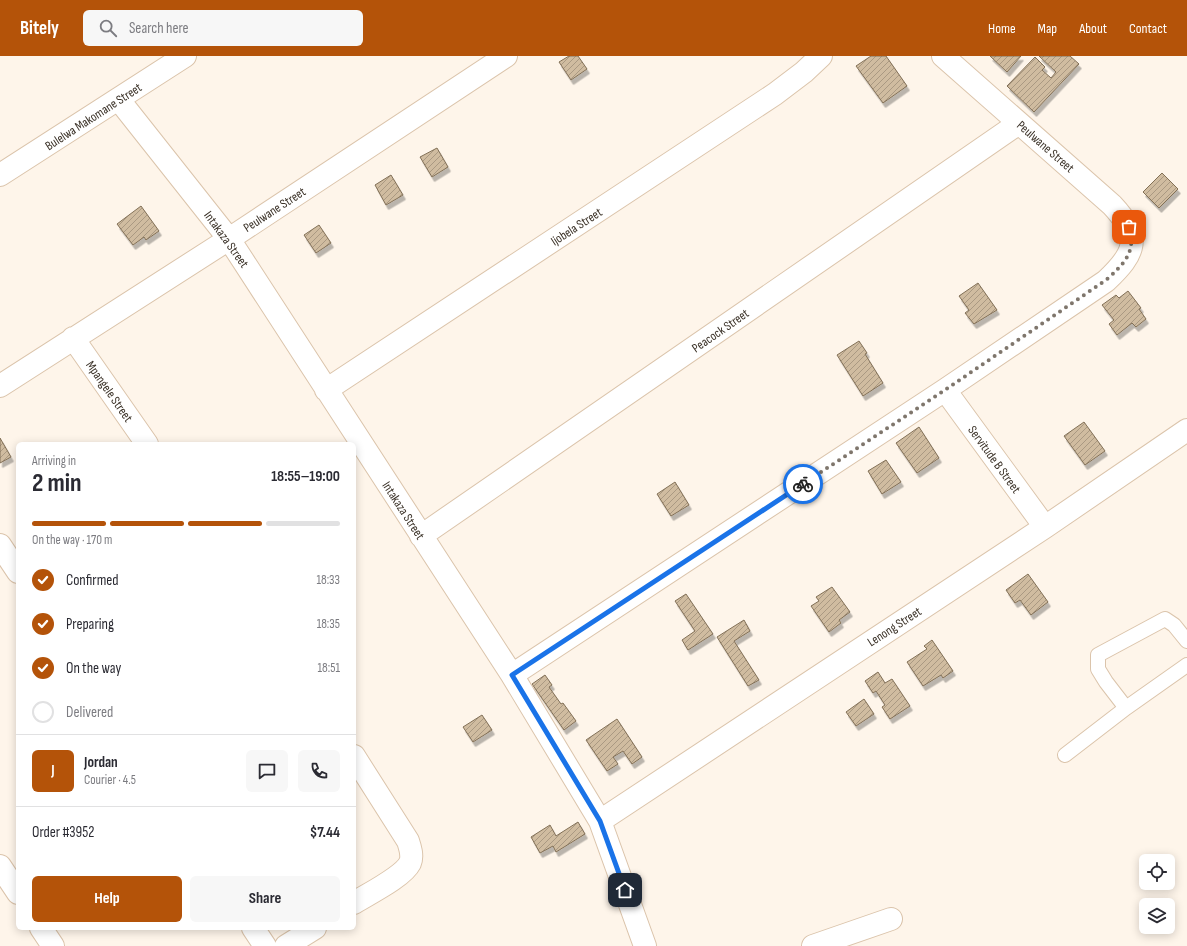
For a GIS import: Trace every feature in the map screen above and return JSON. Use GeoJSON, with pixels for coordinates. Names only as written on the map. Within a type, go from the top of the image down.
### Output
{"type":"FeatureCollection","features":[{"type":"Feature","properties":{"kind":"street","name":"Bulelwa Makomane Street"},"geometry":{"type":"LineString","coordinates":[[0,176],[185,56]]}},
{"type":"Feature","properties":{"kind":"street","name":"Peulwane Street"},"geometry":{"type":"LineString","coordinates":[[0,386],[229,239],[506,56]]}},
{"type":"Feature","properties":{"kind":"street","name":"Ijobela Street"},"geometry":{"type":"LineString","coordinates":[[326,390],[775,94],[804,72],[821,56]]}},
{"type":"Feature","properties":{"kind":"street","name":"Peulwane Street"},"geometry":{"type":"LineString","coordinates":[[943,56],[1112,205],[1123,217],[1133,237],[1132,247],[1127,257],[1117,270],[1106,280],[945,390]]}},
{"type":"Feature","properties":{"kind":"street","name":"Intakaza Street"},"geometry":{"type":"LineString","coordinates":[[118,100],[229,239],[512,675],[600,821],[645,946]]}},
{"type":"Feature","properties":{"kind":"street","name":"Peacock Street"},"geometry":{"type":"LineString","coordinates":[[421,536],[1019,123]]}},
{"type":"Feature","properties":{"kind":"street","name":"Mpangele Street"},"geometry":{"type":"LineString","coordinates":[[73,338],[145,442]]}},
{"type":"Feature","properties":{"kind":"street","name":"Servitude B Street"},"geometry":{"type":"LineString","coordinates":[[945,390],[1045,527]]}},
{"type":"Feature","properties":{"kind":"street"},"geometry":{"type":"LineString","coordinates":[[512,675],[945,390]]}},
{"type":"Feature","properties":{"kind":"street","name":"Lenong Street"},"geometry":{"type":"LineString","coordinates":[[600,821],[1045,527],[1187,430]]}},
{"type":"Feature","properties":{"kind":"street"},"geometry":{"type":"LineString","coordinates":[[0,545],[16,569]]}},
{"type":"Feature","properties":{"kind":"street"},"geometry":{"type":"LineString","coordinates":[[356,759],[408,841],[411,852],[410,862],[401,874],[356,902]]}},
{"type":"Feature","properties":{"kind":"street"},"geometry":{"type":"LineString","coordinates":[[0,866],[16,890]]}},
{"type":"Feature","properties":{"kind":"street"},"geometry":{"type":"LineString","coordinates":[[826,944],[891,919]]}},
{"type":"Feature","properties":{"kind":"street"},"geometry":{"type":"LineString","coordinates":[[43,930],[54,946]]}},
{"type":"Feature","properties":{"kind":"street"},"geometry":{"type":"LineString","coordinates":[[254,930],[265,946]]}},
{"type":"Feature","properties":{"kind":"street"},"geometry":{"type":"LineString","coordinates":[[286,946],[312,930]]}},
{"type":"Feature","properties":{"kind":"lane"},"geometry":{"type":"LineString","coordinates":[[1126,708],[1106,682],[1098,668],[1098,655],[1165,619],[1174,625],[1187,641]]}},
{"type":"Feature","properties":{"kind":"lane"},"geometry":{"type":"LineString","coordinates":[[1065,754],[1126,708],[1187,665]]}},
{"type":"Feature","properties":{"kind":"building"},"geometry":{"type":"Polygon","coordinates":[[[569,56],[578,56],[587,69],[571,80],[559,62],[569,56]]]}},
{"type":"Feature","properties":{"kind":"building"},"geometry":{"type":"Polygon","coordinates":[[[871,56],[886,56],[907,86],[883,103],[856,66],[871,56]]]}},
{"type":"Feature","properties":{"kind":"building"},"geometry":{"type":"Polygon","coordinates":[[[990,56],[1021,56],[1007,72],[990,56]]]}},
{"type":"Feature","properties":{"kind":"building"},"geometry":{"type":"Polygon","coordinates":[[[1039,56],[1070,56],[1079,64],[1034,112],[1007,86],[1035,57],[1045,67],[1042,70],[1051,78],[1056,72],[1039,56]]]}},
{"type":"Feature","properties":{"kind":"building"},"geometry":{"type":"Polygon","coordinates":[[[437,148],[448,167],[432,177],[420,157],[437,148]]]}},
{"type":"Feature","properties":{"kind":"building"},"geometry":{"type":"Polygon","coordinates":[[[1162,173],[1178,189],[1159,208],[1143,192],[1162,173]]]}},
{"type":"Feature","properties":{"kind":"building"},"geometry":{"type":"Polygon","coordinates":[[[391,175],[403,195],[386,205],[375,185],[391,175]]]}},
{"type":"Feature","properties":{"kind":"building"},"geometry":{"type":"Polygon","coordinates":[[[141,206],[159,231],[146,240],[144,237],[133,245],[117,224],[141,206]]]}},
{"type":"Feature","properties":{"kind":"building"},"geometry":{"type":"Polygon","coordinates":[[[319,225],[331,243],[316,253],[304,235],[319,225]]]}},
{"type":"Feature","properties":{"kind":"building"},"geometry":{"type":"Polygon","coordinates":[[[978,283],[997,310],[974,324],[965,313],[969,310],[959,296],[978,283]]]}},
{"type":"Feature","properties":{"kind":"building"},"geometry":{"type":"Polygon","coordinates":[[[1128,291],[1141,308],[1139,309],[1146,319],[1136,327],[1132,323],[1117,335],[1109,324],[1114,320],[1102,305],[1116,295],[1119,298],[1128,291]]]}},
{"type":"Feature","properties":{"kind":"building"},"geometry":{"type":"Polygon","coordinates":[[[859,341],[867,353],[865,354],[883,383],[863,396],[837,355],[859,341]]]}},
{"type":"Feature","properties":{"kind":"building"},"geometry":{"type":"Polygon","coordinates":[[[1084,422],[1105,451],[1085,465],[1064,436],[1084,422]]]}},
{"type":"Feature","properties":{"kind":"building"},"geometry":{"type":"Polygon","coordinates":[[[919,427],[939,458],[917,473],[896,443],[919,427]]]}},
{"type":"Feature","properties":{"kind":"building"},"geometry":{"type":"Polygon","coordinates":[[[0,438],[11,457],[0,463],[0,438]]]}},
{"type":"Feature","properties":{"kind":"building"},"geometry":{"type":"Polygon","coordinates":[[[886,460],[901,482],[882,494],[868,471],[886,460]]]}},
{"type":"Feature","properties":{"kind":"building"},"geometry":{"type":"Polygon","coordinates":[[[675,482],[689,505],[671,516],[657,494],[675,482]]]}},
{"type":"Feature","properties":{"kind":"building"},"geometry":{"type":"Polygon","coordinates":[[[1028,574],[1048,602],[1031,615],[1020,600],[1015,603],[1006,590],[1028,574]]]}},
{"type":"Feature","properties":{"kind":"building"},"geometry":{"type":"Polygon","coordinates":[[[832,587],[850,612],[839,620],[841,623],[829,632],[811,606],[819,601],[816,597],[832,587]]]}},
{"type":"Feature","properties":{"kind":"building"},"geometry":{"type":"Polygon","coordinates":[[[686,594],[713,634],[688,650],[682,640],[695,631],[675,601],[686,594]]]}},
{"type":"Feature","properties":{"kind":"building"},"geometry":{"type":"Polygon","coordinates":[[[744,620],[750,631],[734,641],[759,680],[748,686],[717,637],[744,620]]]}},
{"type":"Feature","properties":{"kind":"building"},"geometry":{"type":"Polygon","coordinates":[[[932,640],[953,671],[943,678],[941,675],[923,686],[907,662],[927,649],[924,646],[932,640]]]}},
{"type":"Feature","properties":{"kind":"building"},"geometry":{"type":"Polygon","coordinates":[[[878,672],[885,683],[892,679],[910,706],[890,719],[882,707],[885,705],[876,691],[873,693],[865,681],[878,672]]]}},
{"type":"Feature","properties":{"kind":"building"},"geometry":{"type":"Polygon","coordinates":[[[545,675],[552,685],[549,687],[576,721],[564,730],[532,684],[545,675]]]}},
{"type":"Feature","properties":{"kind":"building"},"geometry":{"type":"Polygon","coordinates":[[[864,699],[874,714],[856,726],[846,712],[864,699]]]}},
{"type":"Feature","properties":{"kind":"building"},"geometry":{"type":"Polygon","coordinates":[[[482,715],[492,730],[473,742],[463,727],[482,715]]]}},
{"type":"Feature","properties":{"kind":"building"},"geometry":{"type":"Polygon","coordinates":[[[617,719],[642,757],[632,764],[623,751],[613,757],[618,764],[607,771],[586,740],[617,719]]]}},
{"type":"Feature","properties":{"kind":"building"},"geometry":{"type":"Polygon","coordinates":[[[578,822],[585,834],[556,852],[553,846],[540,853],[531,837],[550,825],[556,836],[578,822]]]}},
{"type":"Feature","properties":{"kind":"way so far"},"geometry":{"type":"LineString","coordinates":[[803,484],[945,390],[1106,280],[1117,270],[1127,257],[1132,247],[1133,237],[1129,227]]}},
{"type":"Feature","properties":{"kind":"route"},"geometry":{"type":"LineString","coordinates":[[625,890],[600,821],[512,675],[803,484]]}}]}
